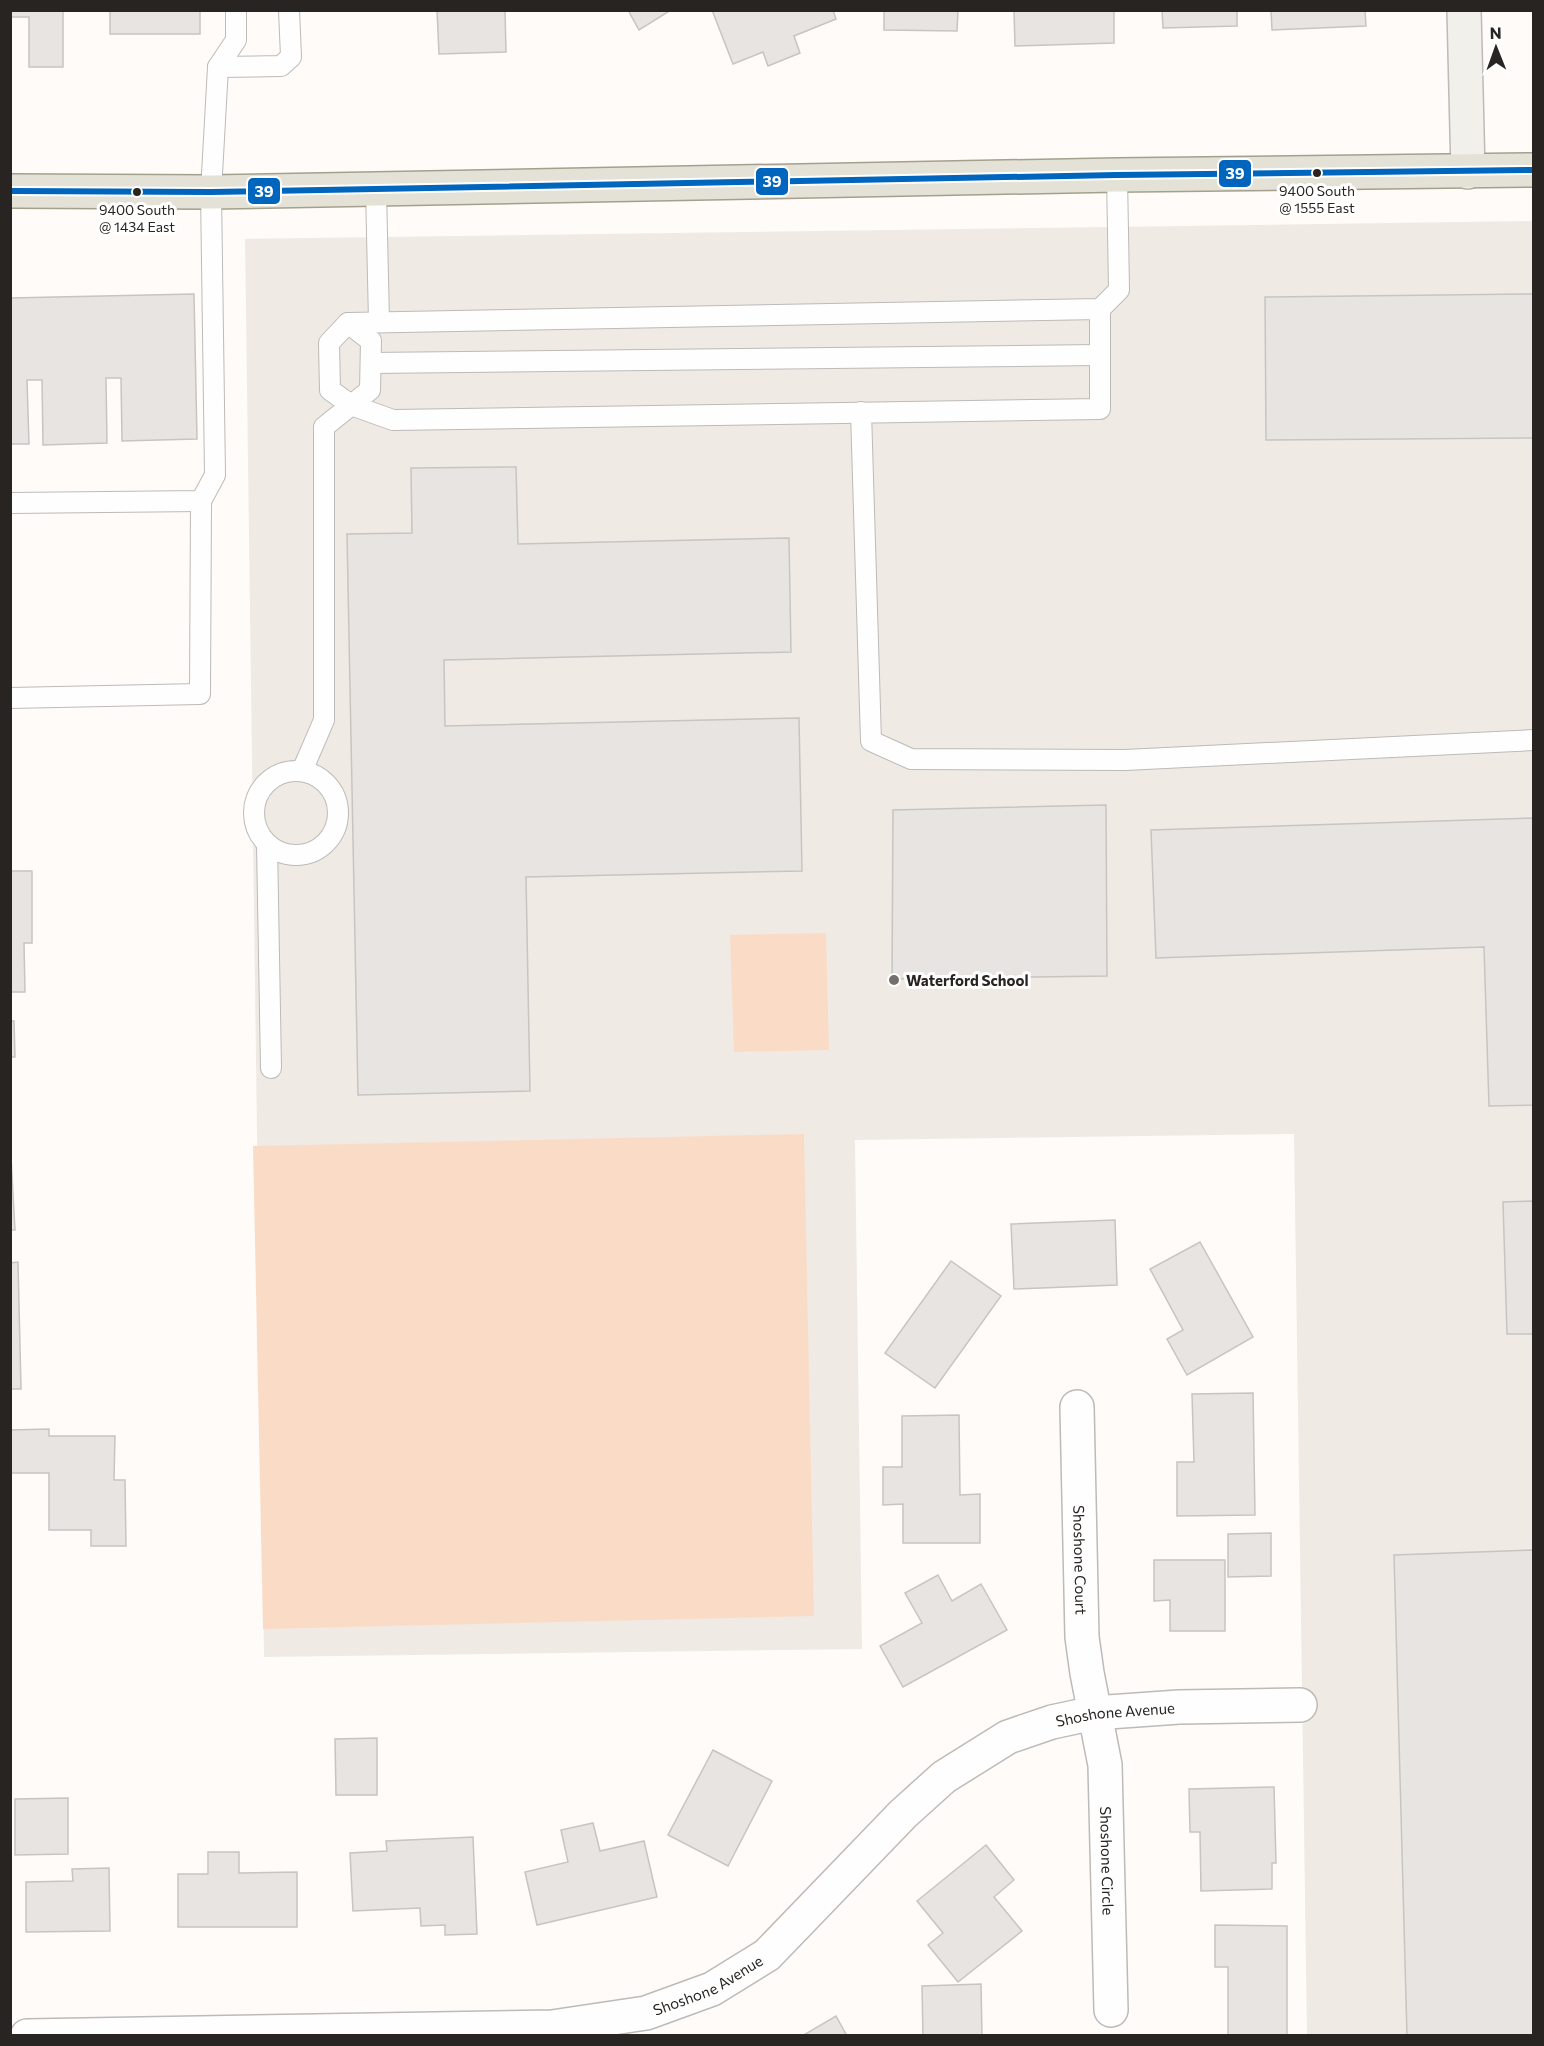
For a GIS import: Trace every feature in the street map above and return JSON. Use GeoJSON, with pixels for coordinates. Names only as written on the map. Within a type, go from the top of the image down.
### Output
{"type":"FeatureCollection","features":[{"type":"Feature","properties":{"kind":"main road"},"geometry":{"type":"LineString","coordinates":[[10,191],[376,190],[1117,175],[1533,170]]}},
{"type":"Feature","properties":{"kind":"street"},"geometry":{"type":"LineString","coordinates":[[1464,10],[1468,172]]}},
{"type":"Feature","properties":{"kind":"street","name":"Shoshone Court"},"geometry":{"type":"LineString","coordinates":[[1077,1407],[1082,1637],[1094,1713]]}},
{"type":"Feature","properties":{"kind":"street","name":"Shoshone Avenue"},"geometry":{"type":"LineString","coordinates":[[27,2036],[552,2027],[646,2013],[712,1989],[767,1955],[903,1814],[944,1777],[1008,1737],[1052,1722],[1094,1713],[1179,1707],[1300,1706]]}},
{"type":"Feature","properties":{"kind":"street","name":"Shoshone Circle"},"geometry":{"type":"LineString","coordinates":[[1094,1713],[1105,1765],[1111,2010]]}},
{"type":"Feature","properties":{"kind":"lane"},"geometry":{"type":"LineString","coordinates":[[10,698],[200,694],[201,501],[215,475],[211,192],[218,67],[236,40],[236,10]]}},
{"type":"Feature","properties":{"kind":"lane"},"geometry":{"type":"LineString","coordinates":[[218,67],[281,66],[291,57],[289,10]]}},
{"type":"Feature","properties":{"kind":"lane"},"geometry":{"type":"LineString","coordinates":[[1100,309],[1100,409],[393,420],[351,405],[330,390],[329,343],[348,322],[1100,309],[1119,290],[1117,175]]}},
{"type":"Feature","properties":{"kind":"lane"},"geometry":{"type":"LineString","coordinates":[[376,190],[379,321]]}},
{"type":"Feature","properties":{"kind":"lane"},"geometry":{"type":"LineString","coordinates":[[302,771],[324,720],[324,427],[370,390],[370,341],[348,322]]}},
{"type":"Feature","properties":{"kind":"lane"},"geometry":{"type":"LineString","coordinates":[[371,363],[1100,355]]}},
{"type":"Feature","properties":{"kind":"lane"},"geometry":{"type":"LineString","coordinates":[[861,412],[871,741],[911,759],[1125,760],[1533,740]]}},
{"type":"Feature","properties":{"kind":"lane"},"geometry":{"type":"LineString","coordinates":[[10,503],[201,501]]}},
{"type":"Feature","properties":{"kind":"lane"},"geometry":{"type":"LineString","coordinates":[[289,771],[302,771],[316,776],[328,785],[336,797],[338,812],[336,826],[330,839],[318,849],[305,855],[291,856],[278,852],[267,844],[258,834],[253,808],[257,795],[265,783],[276,775],[289,771]]}},
{"type":"Feature","properties":{"kind":"lane"},"geometry":{"type":"LineString","coordinates":[[267,844],[271,1068]]}},
{"type":"Feature","properties":{"kind":"shaded area","name":"Waterford School"},"geometry":{"type":"Polygon","coordinates":[[[1533,221],[1533,2035],[1307,2035],[1294,1134],[855,1140],[862,1649],[264,1657],[245,239],[1533,221]]]}},
{"type":"Feature","properties":{"kind":"shaded area"},"geometry":{"type":"Polygon","coordinates":[[[826,933],[829,1050],[734,1052],[730,935],[826,933]]]}},
{"type":"Feature","properties":{"kind":"shaded area"},"geometry":{"type":"Polygon","coordinates":[[[804,1134],[814,1616],[263,1629],[253,1146],[804,1134]]]}},
{"type":"Feature","properties":{"kind":"building"},"geometry":{"type":"Polygon","coordinates":[[[10,10],[63,10],[63,67],[29,67],[29,17],[10,17],[10,10]]]}},
{"type":"Feature","properties":{"kind":"building"},"geometry":{"type":"Polygon","coordinates":[[[110,10],[200,10],[200,34],[110,34],[110,10]]]}},
{"type":"Feature","properties":{"kind":"building"},"geometry":{"type":"Polygon","coordinates":[[[437,10],[505,10],[506,52],[439,54],[437,10]]]}},
{"type":"Feature","properties":{"kind":"building"},"geometry":{"type":"Polygon","coordinates":[[[628,10],[671,10],[639,30],[628,10]]]}},
{"type":"Feature","properties":{"kind":"building"},"geometry":{"type":"Polygon","coordinates":[[[712,10],[833,10],[836,19],[794,36],[800,53],[768,66],[763,52],[733,64],[712,10]]]}},
{"type":"Feature","properties":{"kind":"building"},"geometry":{"type":"Polygon","coordinates":[[[884,10],[958,10],[957,31],[884,30],[884,10]]]}},
{"type":"Feature","properties":{"kind":"building"},"geometry":{"type":"Polygon","coordinates":[[[1014,10],[1114,10],[1114,43],[1015,46],[1014,10]]]}},
{"type":"Feature","properties":{"kind":"building"},"geometry":{"type":"Polygon","coordinates":[[[1162,10],[1237,10],[1237,26],[1163,28],[1162,10]]]}},
{"type":"Feature","properties":{"kind":"building"},"geometry":{"type":"Polygon","coordinates":[[[1271,10],[1365,10],[1366,26],[1272,30],[1271,10]]]}},
{"type":"Feature","properties":{"kind":"building"},"geometry":{"type":"Polygon","coordinates":[[[194,294],[197,439],[122,441],[121,378],[106,378],[107,443],[43,445],[42,380],[27,380],[29,444],[10,444],[10,298],[194,294]]]}},
{"type":"Feature","properties":{"kind":"building"},"geometry":{"type":"Polygon","coordinates":[[[1534,294],[1534,438],[1266,440],[1265,297],[1534,294]]]}},
{"type":"Feature","properties":{"kind":"building"},"geometry":{"type":"Polygon","coordinates":[[[516,467],[518,544],[789,538],[791,652],[444,660],[445,726],[799,718],[802,871],[526,877],[530,1091],[358,1095],[347,534],[412,533],[411,468],[516,467]]]}},
{"type":"Feature","properties":{"kind":"building"},"geometry":{"type":"Polygon","coordinates":[[[1106,805],[1107,976],[892,979],[893,810],[1106,805]]]}},
{"type":"Feature","properties":{"kind":"building"},"geometry":{"type":"Polygon","coordinates":[[[1534,818],[1534,1105],[1489,1106],[1484,947],[1156,958],[1151,830],[1534,818]]]}},
{"type":"Feature","properties":{"kind":"building"},"geometry":{"type":"Polygon","coordinates":[[[10,871],[32,871],[32,943],[24,943],[25,992],[10,992],[10,871]]]}},
{"type":"Feature","properties":{"kind":"building"},"geometry":{"type":"Polygon","coordinates":[[[10,1021],[14,1021],[15,1057],[10,1057],[10,1021]]]}},
{"type":"Feature","properties":{"kind":"building"},"geometry":{"type":"Polygon","coordinates":[[[10,1139],[15,1230],[10,1230],[10,1139]]]}},
{"type":"Feature","properties":{"kind":"building"},"geometry":{"type":"Polygon","coordinates":[[[1534,1201],[1534,1334],[1507,1334],[1503,1202],[1534,1201]]]}},
{"type":"Feature","properties":{"kind":"building"},"geometry":{"type":"Polygon","coordinates":[[[1115,1220],[1117,1285],[1014,1289],[1011,1224],[1115,1220]]]}},
{"type":"Feature","properties":{"kind":"building"},"geometry":{"type":"Polygon","coordinates":[[[1200,1242],[1253,1337],[1187,1375],[1167,1339],[1183,1330],[1150,1269],[1200,1242]]]}},
{"type":"Feature","properties":{"kind":"building"},"geometry":{"type":"Polygon","coordinates":[[[951,1261],[1001,1296],[935,1388],[885,1353],[951,1261]]]}},
{"type":"Feature","properties":{"kind":"building"},"geometry":{"type":"Polygon","coordinates":[[[18,1262],[21,1389],[10,1389],[10,1263],[18,1262]]]}},
{"type":"Feature","properties":{"kind":"building"},"geometry":{"type":"Polygon","coordinates":[[[1253,1393],[1255,1515],[1177,1516],[1177,1462],[1194,1462],[1192,1394],[1253,1393]]]}},
{"type":"Feature","properties":{"kind":"building"},"geometry":{"type":"Polygon","coordinates":[[[959,1415],[960,1495],[980,1494],[980,1543],[903,1543],[903,1504],[883,1505],[883,1467],[902,1467],[902,1416],[959,1415]]]}},
{"type":"Feature","properties":{"kind":"building"},"geometry":{"type":"Polygon","coordinates":[[[49,1429],[49,1436],[115,1436],[114,1480],[125,1480],[126,1546],[91,1546],[91,1530],[49,1530],[49,1473],[10,1473],[10,1430],[49,1429]]]}},
{"type":"Feature","properties":{"kind":"building"},"geometry":{"type":"Polygon","coordinates":[[[1271,1533],[1271,1576],[1228,1577],[1228,1534],[1271,1533]]]}},
{"type":"Feature","properties":{"kind":"building"},"geometry":{"type":"Polygon","coordinates":[[[1534,1550],[1534,2036],[1407,2036],[1394,1555],[1534,1550]]]}},
{"type":"Feature","properties":{"kind":"building"},"geometry":{"type":"Polygon","coordinates":[[[1154,1560],[1225,1560],[1225,1631],[1170,1631],[1170,1600],[1154,1601],[1154,1560]]]}},
{"type":"Feature","properties":{"kind":"building"},"geometry":{"type":"Polygon","coordinates":[[[938,1575],[952,1601],[981,1584],[1007,1630],[903,1687],[880,1646],[922,1623],[905,1593],[938,1575]]]}},
{"type":"Feature","properties":{"kind":"building"},"geometry":{"type":"Polygon","coordinates":[[[377,1738],[377,1795],[336,1795],[335,1739],[377,1738]]]}},
{"type":"Feature","properties":{"kind":"building"},"geometry":{"type":"Polygon","coordinates":[[[713,1750],[772,1781],[728,1866],[668,1835],[713,1750]]]}},
{"type":"Feature","properties":{"kind":"building"},"geometry":{"type":"Polygon","coordinates":[[[1274,1787],[1276,1863],[1272,1863],[1272,1889],[1201,1891],[1200,1832],[1190,1832],[1189,1789],[1274,1787]]]}},
{"type":"Feature","properties":{"kind":"building"},"geometry":{"type":"Polygon","coordinates":[[[68,1798],[68,1854],[15,1855],[15,1799],[68,1798]]]}},
{"type":"Feature","properties":{"kind":"building"},"geometry":{"type":"Polygon","coordinates":[[[593,1823],[600,1851],[644,1841],[657,1897],[537,1925],[525,1872],[568,1862],[561,1830],[593,1823]]]}},
{"type":"Feature","properties":{"kind":"building"},"geometry":{"type":"Polygon","coordinates":[[[473,1837],[477,1934],[445,1935],[445,1925],[421,1926],[420,1908],[353,1911],[350,1853],[387,1851],[386,1841],[473,1837]]]}},
{"type":"Feature","properties":{"kind":"building"},"geometry":{"type":"Polygon","coordinates":[[[986,1845],[1014,1880],[994,1897],[1022,1931],[958,1982],[928,1945],[943,1933],[917,1901],[986,1845]]]}},
{"type":"Feature","properties":{"kind":"building"},"geometry":{"type":"Polygon","coordinates":[[[208,1852],[239,1852],[239,1873],[297,1872],[297,1927],[178,1927],[178,1874],[208,1874],[208,1852]]]}},
{"type":"Feature","properties":{"kind":"building"},"geometry":{"type":"Polygon","coordinates":[[[109,1868],[110,1931],[26,1932],[26,1882],[73,1881],[72,1869],[109,1868]]]}},
{"type":"Feature","properties":{"kind":"building"},"geometry":{"type":"Polygon","coordinates":[[[1215,1925],[1287,1926],[1287,2036],[1228,2036],[1228,1967],[1215,1967],[1215,1925]]]}},
{"type":"Feature","properties":{"kind":"building"},"geometry":{"type":"Polygon","coordinates":[[[981,1984],[982,2036],[923,2036],[922,1986],[981,1984]]]}},
{"type":"Feature","properties":{"kind":"building"},"geometry":{"type":"Polygon","coordinates":[[[836,2016],[847,2036],[802,2036],[836,2016]]]}},
{"type":"Feature","properties":{"kind":"transit line","name":"39"},"geometry":{"type":"LineString","coordinates":[[10,191],[211,192],[1117,175],[1534,170]]}},
{"type":"Feature","properties":{"kind":"place","name":"9400 South @ 1555 East"},"geometry":{"type":"Point","coordinates":[1317,173]}},
{"type":"Feature","properties":{"kind":"place","name":"9400 South @ 1434 East"},"geometry":{"type":"Point","coordinates":[137,192]}},
{"type":"Feature","properties":{"kind":"place","name":"Waterford School"},"geometry":{"type":"Point","coordinates":[894,980]}}]}
